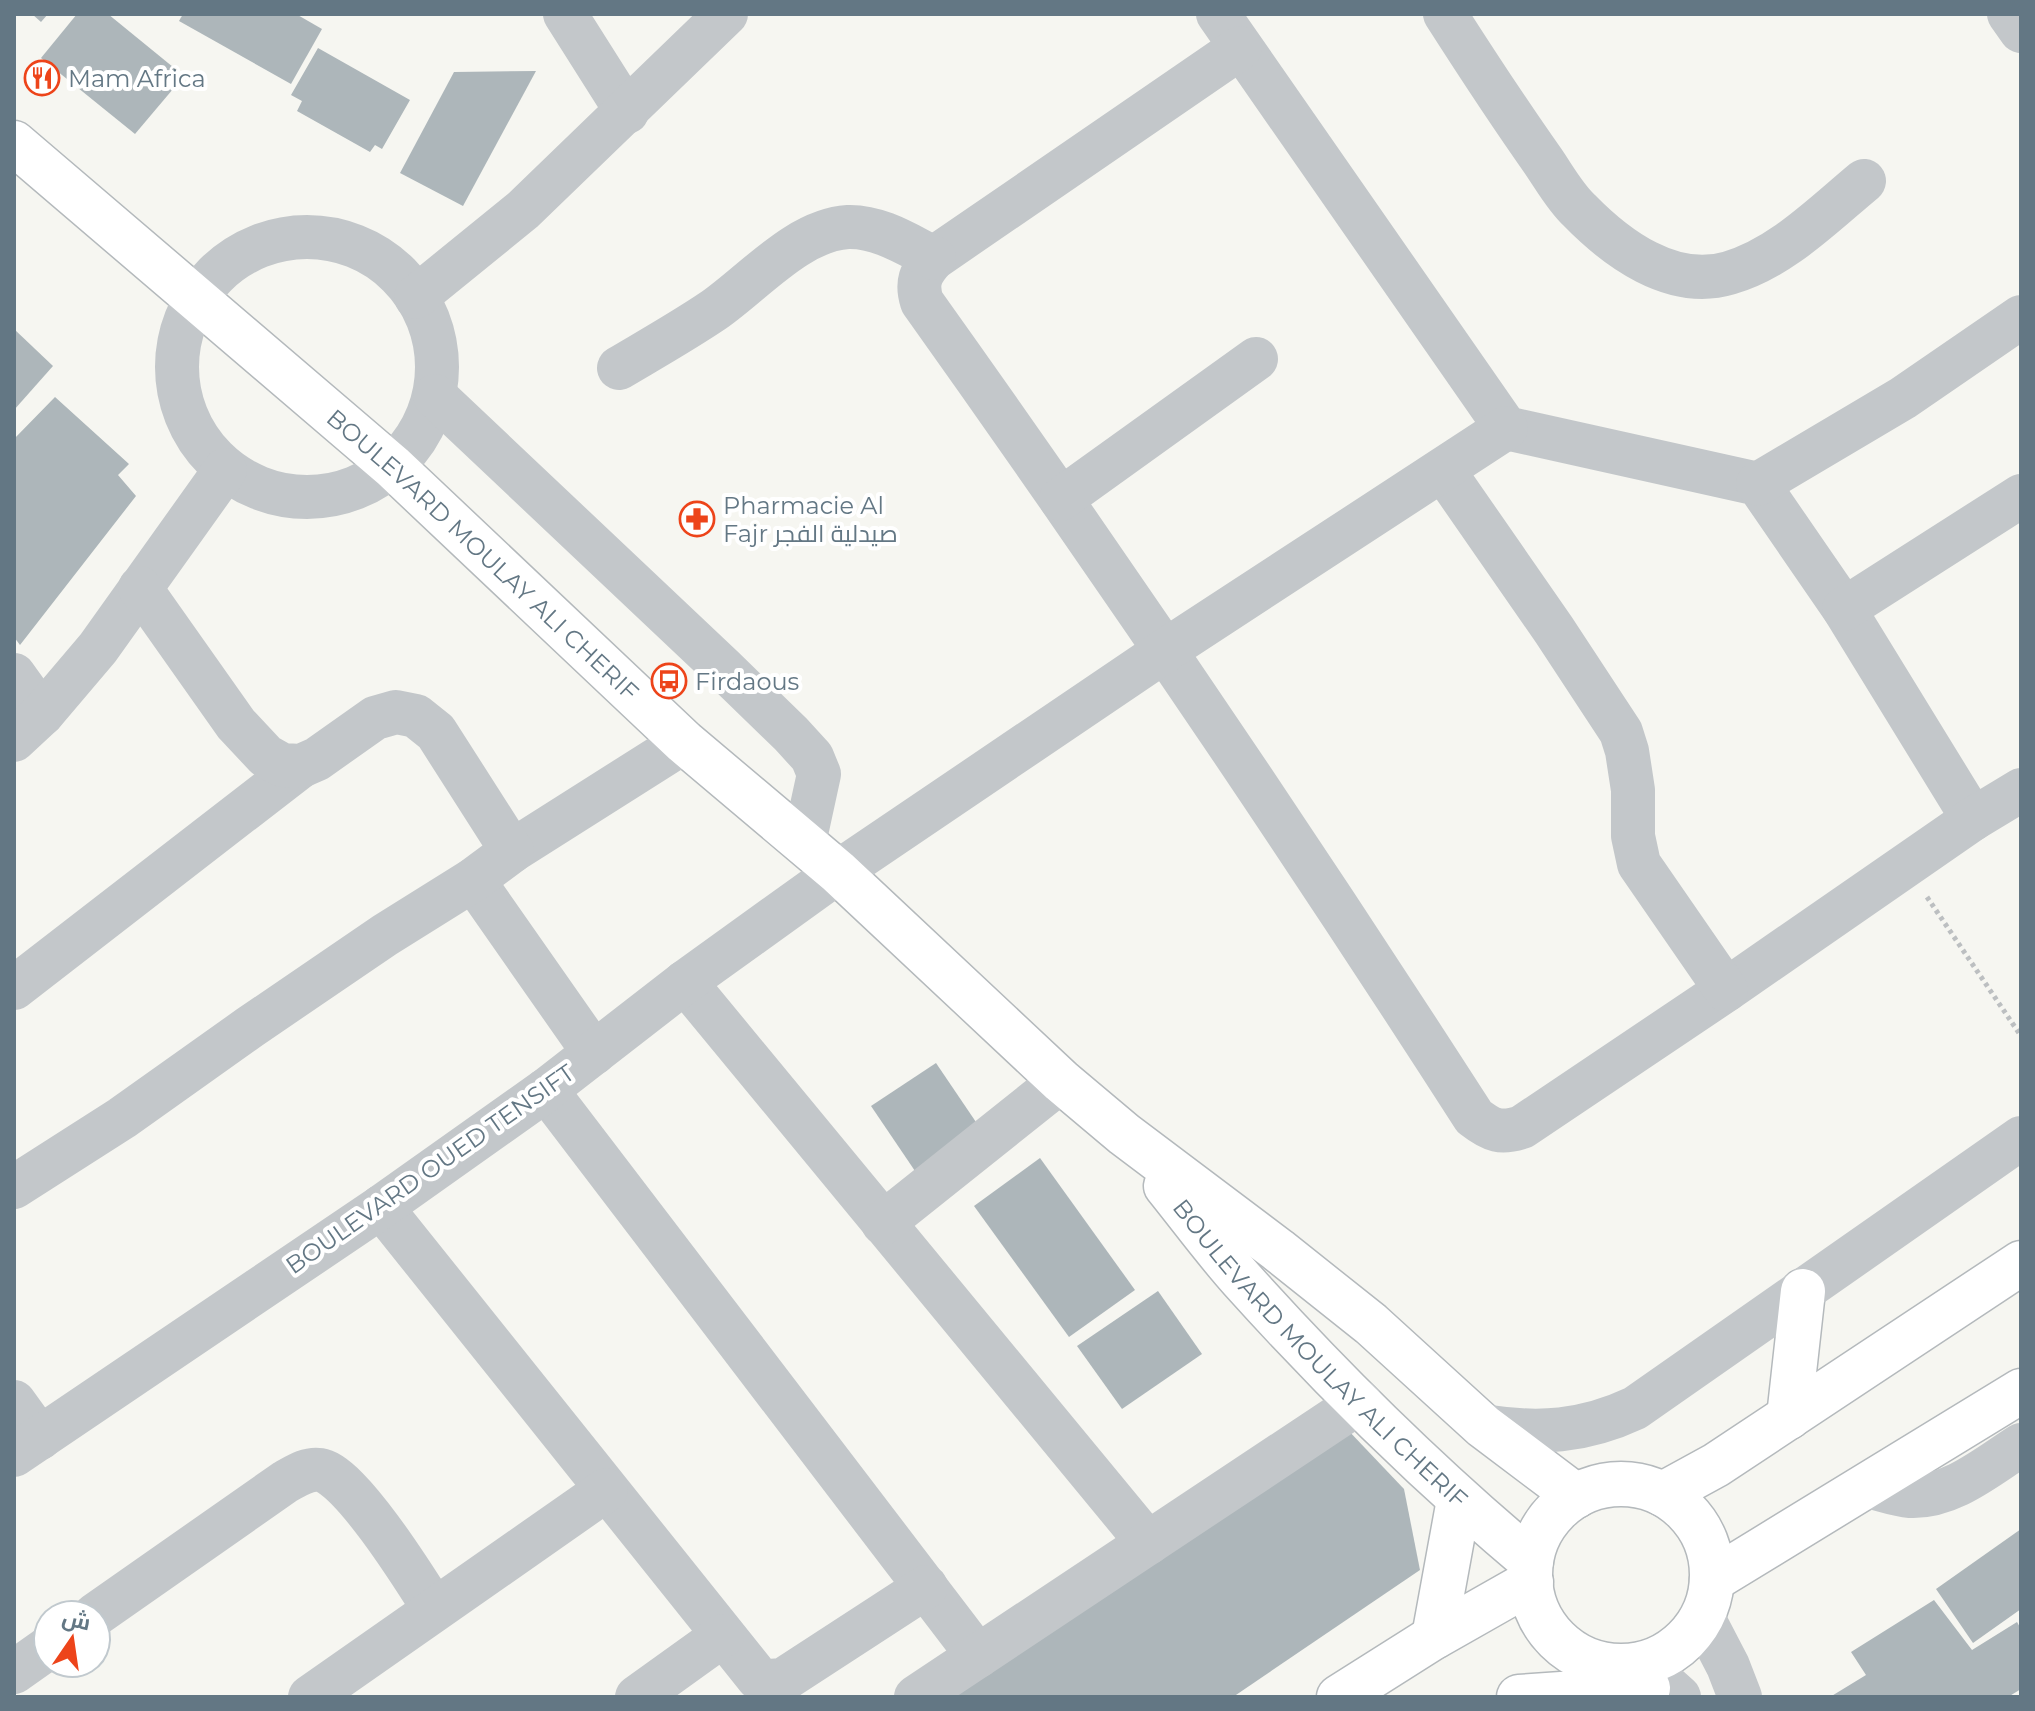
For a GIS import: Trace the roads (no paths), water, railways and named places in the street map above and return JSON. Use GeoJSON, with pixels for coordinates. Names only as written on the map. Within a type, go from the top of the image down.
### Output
{"type":"FeatureCollection","features":[{"type":"Feature","properties":{"kind":"main road","name":"BOULEVARD MOULAY ALI CHERIF"},"geometry":{"type":"LineString","coordinates":[[14,143],[393,467],[684,742],[838,872],[1061,1081],[1124,1134],[1371,1324],[1483,1426],[1576,1496]]}},
{"type":"Feature","properties":{"kind":"main road","name":"BOULEVARD MOULAY ALI CHERIF"},"geometry":{"type":"LineString","coordinates":[[1124,1134],[1241,1279],[1531,1571]]}},
{"type":"Feature","properties":{"kind":"main road"},"geometry":{"type":"LineString","coordinates":[[1663,1494],[1716,1465],[2021,1263]]}},
{"type":"Feature","properties":{"kind":"main road"},"geometry":{"type":"LineString","coordinates":[[1789,1417],[1803,1291]]}},
{"type":"Feature","properties":{"kind":"main road"},"geometry":{"type":"LineString","coordinates":[[1707,1598],[1867,1486],[2021,1391]]}},
{"type":"Feature","properties":{"kind":"main road"},"geometry":{"type":"LineString","coordinates":[[1604,1485],[1634,1485],[1663,1494],[1686,1511],[1704,1535],[1712,1565],[1707,1598],[1699,1625],[1678,1647],[1651,1662],[1662,1683],[1620,1667],[1590,1661],[1563,1647],[1544,1625],[1532,1598],[1531,1571],[1536,1539],[1553,1514],[1576,1496],[1604,1485]]}},
{"type":"Feature","properties":{"kind":"main road"},"geometry":{"type":"LineString","coordinates":[[1434,1637],[1459,1500]]}},
{"type":"Feature","properties":{"kind":"main road"},"geometry":{"type":"LineString","coordinates":[[1339,1697],[1531,1571]]}},
{"type":"Feature","properties":{"kind":"main road"},"geometry":{"type":"LineString","coordinates":[[1502,1697],[1590,1661]]}},
{"type":"Feature","properties":{"kind":"main road"},"geometry":{"type":"LineString","coordinates":[[1519,1697],[1662,1683]]}},
{"type":"Feature","properties":{"kind":"street"},"geometry":{"type":"LineString","coordinates":[[565,14],[627,112]]}},
{"type":"Feature","properties":{"kind":"street"},"geometry":{"type":"LineString","coordinates":[[416,297],[523,210],[726,14]]}},
{"type":"Feature","properties":{"kind":"street"},"geometry":{"type":"LineString","coordinates":[[1445,14],[1510,116],[1576,208],[1611,240],[1640,259],[1668,271],[1697,276],[1728,274],[1777,251],[1864,181]]}},
{"type":"Feature","properties":{"kind":"street"},"geometry":{"type":"LineString","coordinates":[[2009,14],[2021,31]]}},
{"type":"Feature","properties":{"kind":"street"},"geometry":{"type":"LineString","coordinates":[[1973,819],[1844,609],[1758,484],[1506,428],[1229,31],[934,258],[919,278],[922,302],[1166,650],[1351,926],[1474,1117],[1495,1132],[1522,1127],[1973,819],[2021,790]]}},
{"type":"Feature","properties":{"kind":"street"},"geometry":{"type":"LineString","coordinates":[[619,368],[714,310],[804,240],[827,231],[849,227],[870,228],[934,258]]}},
{"type":"Feature","properties":{"kind":"street"},"geometry":{"type":"LineString","coordinates":[[294,237],[336,239],[375,255],[407,282],[416,297],[428,317],[438,356],[435,396],[419,436],[393,467],[351,490],[307,498],[264,491],[225,470],[194,435],[177,392],[177,346],[195,300],[219,270],[253,247],[294,237]]}},
{"type":"Feature","properties":{"kind":"street"},"geometry":{"type":"LineString","coordinates":[[1758,484],[1903,398],[2021,317]]}},
{"type":"Feature","properties":{"kind":"street"},"geometry":{"type":"LineString","coordinates":[[1061,499],[1256,359]]}},
{"type":"Feature","properties":{"kind":"street"},"geometry":{"type":"LineString","coordinates":[[435,396],[712,657],[812,757],[819,774],[804,843]]}},
{"type":"Feature","properties":{"kind":"street","name":"BOULEVARD OUED TENSIFT"},"geometry":{"type":"LineString","coordinates":[[27,1446],[381,1207],[546,1090],[685,982],[838,872],[1166,650],[1506,428]]}},
{"type":"Feature","properties":{"kind":"street"},"geometry":{"type":"LineString","coordinates":[[28,727],[98,648],[225,470]]}},
{"type":"Feature","properties":{"kind":"street"},"geometry":{"type":"LineString","coordinates":[[1443,470],[1621,732],[1633,790],[1633,836],[1639,864],[1726,990]]}},
{"type":"Feature","properties":{"kind":"street"},"geometry":{"type":"LineString","coordinates":[[1844,609],[2021,496]]}},
{"type":"Feature","properties":{"kind":"street"},"geometry":{"type":"LineString","coordinates":[[140,588],[236,724],[266,756],[282,765],[301,766]]}},
{"type":"Feature","properties":{"kind":"street"},"geometry":{"type":"LineString","coordinates":[[14,675],[28,727]]}},
{"type":"Feature","properties":{"kind":"street"},"geometry":{"type":"LineString","coordinates":[[14,988],[301,766],[317,759],[375,718],[396,712],[416,716],[436,732],[512,851]]}},
{"type":"Feature","properties":{"kind":"street"},"geometry":{"type":"LineString","coordinates":[[14,1187],[122,1118],[385,935],[684,742]]}},
{"type":"Feature","properties":{"kind":"street"},"geometry":{"type":"LineString","coordinates":[[473,880],[594,1053]]}},
{"type":"Feature","properties":{"kind":"street"},"geometry":{"type":"LineString","coordinates":[[685,982],[1148,1543]]}},
{"type":"Feature","properties":{"kind":"street"},"geometry":{"type":"LineString","coordinates":[[883,1223],[1061,1081]]}},
{"type":"Feature","properties":{"kind":"street"},"geometry":{"type":"LineString","coordinates":[[546,1090],[978,1656]]}},
{"type":"Feature","properties":{"kind":"street"},"geometry":{"type":"LineString","coordinates":[[1483,1426],[1518,1432],[1553,1432],[1587,1427],[1635,1408],[2021,1138]]}},
{"type":"Feature","properties":{"kind":"street"},"geometry":{"type":"LineString","coordinates":[[381,1207],[758,1678],[783,1680],[926,1587]]}},
{"type":"Feature","properties":{"kind":"street"},"geometry":{"type":"LineString","coordinates":[[14,1402],[27,1446]]}},
{"type":"Feature","properties":{"kind":"street"},"geometry":{"type":"LineString","coordinates":[[916,1697],[1360,1402]]}},
{"type":"Feature","properties":{"kind":"street"},"geometry":{"type":"LineString","coordinates":[[1867,1486],[1908,1496],[1931,1494],[1954,1487],[2021,1445]]}},
{"type":"Feature","properties":{"kind":"street"},"geometry":{"type":"LineString","coordinates":[[112,1603],[285,1482],[305,1471],[319,1470],[336,1478],[387,1535],[434,1609]]}},
{"type":"Feature","properties":{"kind":"street"},"geometry":{"type":"LineString","coordinates":[[310,1697],[606,1490]]}},
{"type":"Feature","properties":{"kind":"street"},"geometry":{"type":"LineString","coordinates":[[1707,1598],[1740,1697]]}},
{"type":"Feature","properties":{"kind":"street"},"geometry":{"type":"LineString","coordinates":[[637,1697],[722,1636]]}},
{"type":"Feature","properties":{"kind":"street"},"geometry":{"type":"LineString","coordinates":[[14,1672],[32,1659]]}},
{"type":"Feature","properties":{"kind":"place","name":"Mam Africa"},"geometry":{"type":"Point","coordinates":[42,78]}},
{"type":"Feature","properties":{"kind":"place","name":"Pharmacie Al Fajr صيدلية الفجر"},"geometry":{"type":"Point","coordinates":[697,519]}},
{"type":"Feature","properties":{"kind":"place","name":"Firdaous"},"geometry":{"type":"Point","coordinates":[669,681]}}]}
